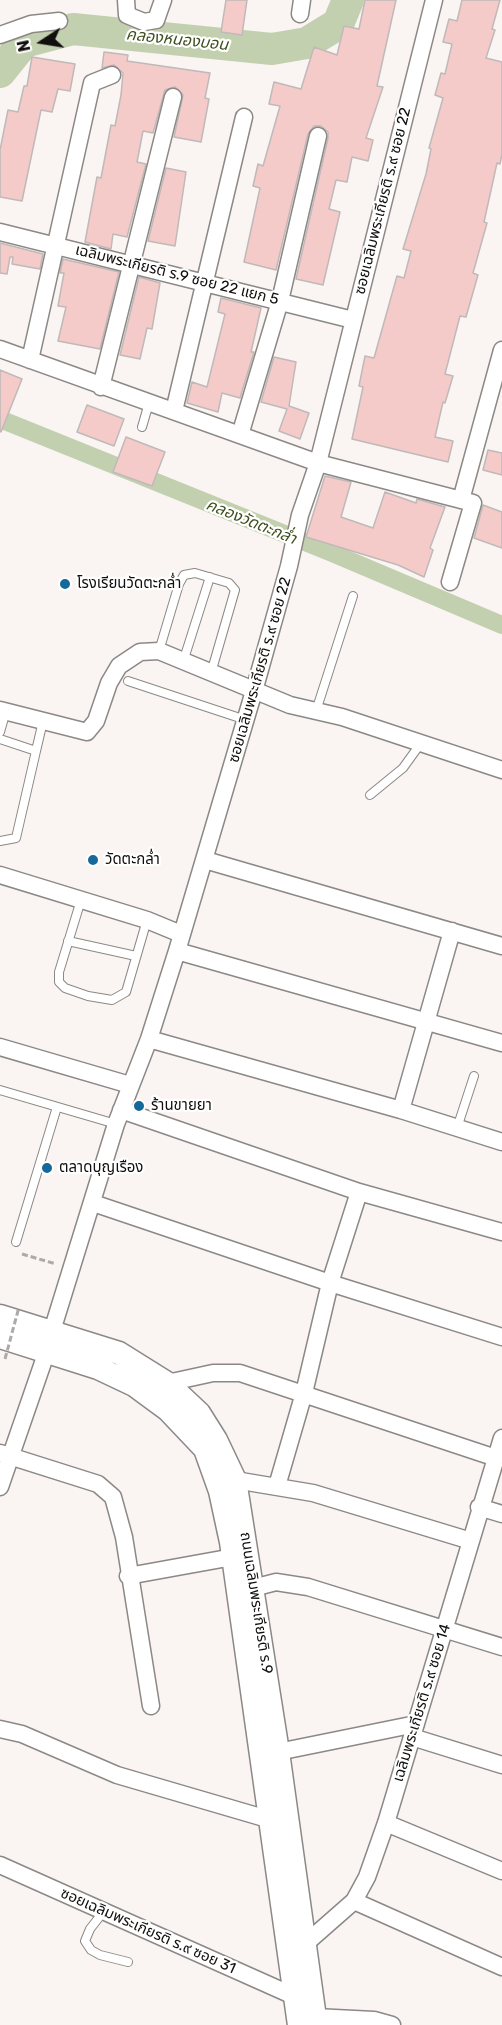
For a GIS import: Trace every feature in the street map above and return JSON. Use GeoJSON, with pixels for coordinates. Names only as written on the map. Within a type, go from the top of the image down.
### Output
{"type":"FeatureCollection","features":[{"type":"Feature","properties":{"kind":"main road","name":"ถนนเฉลิมพระเกียรติ ร.9"},"geometry":{"type":"LineString","coordinates":[[9,1311],[50,1341],[134,1385],[168,1410],[205,1449],[220,1491],[233,1557],[296,1997],[310,2022]]}},
{"type":"Feature","properties":{"kind":"main road","name":"ถนนเฉลิมพระเกียรติ ร.9"},"geometry":{"type":"LineString","coordinates":[[3,1348],[50,1341],[119,1353],[167,1383],[199,1413],[216,1440],[235,1480],[278,1752],[305,1944],[310,2022]]}},
{"type":"Feature","properties":{"kind":"street"},"geometry":{"type":"LineString","coordinates":[[126,0],[127,15],[144,22],[156,20],[163,0]]}},
{"type":"Feature","properties":{"kind":"street","name":"ซอยเฉลิมพระเกียรติ ร.๙ ซอย 22"},"geometry":{"type":"LineString","coordinates":[[0,1487],[5,1455],[50,1341],[118,1117],[149,1039],[246,720],[289,566],[300,515],[318,463],[434,0]]}},
{"type":"Feature","properties":{"kind":"street"},"geometry":{"type":"LineString","coordinates":[[0,35],[31,24],[59,21]]}},
{"type":"Feature","properties":{"kind":"street"},"geometry":{"type":"LineString","coordinates":[[30,360],[92,83],[112,75]]}},
{"type":"Feature","properties":{"kind":"street"},"geometry":{"type":"LineString","coordinates":[[101,387],[174,97]]}},
{"type":"Feature","properties":{"kind":"street"},"geometry":{"type":"LineString","coordinates":[[174,411],[244,117]]}},
{"type":"Feature","properties":{"kind":"street"},"geometry":{"type":"LineString","coordinates":[[240,435],[280,301],[318,136]]}},
{"type":"Feature","properties":{"kind":"street","name":"เฉลิมพระเกียรติ ร.9 ซอย 22 แยก 5"},"geometry":{"type":"LineString","coordinates":[[0,232],[57,244],[353,320]]}},
{"type":"Feature","properties":{"kind":"street"},"geometry":{"type":"LineString","coordinates":[[0,349],[318,463],[473,503],[450,582]]}},
{"type":"Feature","properties":{"kind":"street"},"geometry":{"type":"LineString","coordinates":[[461,500],[502,350]]}},
{"type":"Feature","properties":{"kind":"street"},"geometry":{"type":"LineString","coordinates":[[3,711],[90,731],[109,683],[119,666],[140,652],[159,651],[291,705],[342,717],[502,770]]}},
{"type":"Feature","properties":{"kind":"street"},"geometry":{"type":"LineString","coordinates":[[205,860],[502,946]]}},
{"type":"Feature","properties":{"kind":"street"},"geometry":{"type":"LineString","coordinates":[[0,875],[147,920],[181,934]]}},
{"type":"Feature","properties":{"kind":"street"},"geometry":{"type":"LineString","coordinates":[[401,1110],[452,931]]}},
{"type":"Feature","properties":{"kind":"street"},"geometry":{"type":"LineString","coordinates":[[177,951],[428,1020],[502,1043]]}},
{"type":"Feature","properties":{"kind":"street"},"geometry":{"type":"LineString","coordinates":[[149,1039],[401,1110],[502,1142]]}},
{"type":"Feature","properties":{"kind":"street"},"geometry":{"type":"LineString","coordinates":[[0,1047],[130,1085]]}},
{"type":"Feature","properties":{"kind":"street"},"geometry":{"type":"LineString","coordinates":[[118,1117],[359,1192],[502,1232]]}},
{"type":"Feature","properties":{"kind":"street"},"geometry":{"type":"LineString","coordinates":[[278,1486],[304,1392],[330,1283],[359,1192]]}},
{"type":"Feature","properties":{"kind":"street"},"geometry":{"type":"LineString","coordinates":[[93,1203],[330,1283],[502,1337]]}},
{"type":"Feature","properties":{"kind":"street"},"geometry":{"type":"LineString","coordinates":[[167,1383],[213,1372],[240,1373],[304,1392],[496,1458]]}},
{"type":"Feature","properties":{"kind":"street","name":"เฉลิมพระเกียรติ ร.๙ ซอย 14"},"geometry":{"type":"LineString","coordinates":[[305,1944],[354,1901],[367,1877],[386,1823],[471,1541],[479,1507],[502,1438]]}},
{"type":"Feature","properties":{"kind":"street"},"geometry":{"type":"LineString","coordinates":[[5,1455],[98,1484],[113,1497],[119,1514],[151,1706]]}},
{"type":"Feature","properties":{"kind":"street"},"geometry":{"type":"LineString","coordinates":[[235,1480],[313,1493],[471,1541]]}},
{"type":"Feature","properties":{"kind":"street"},"geometry":{"type":"LineString","coordinates":[[479,1507],[502,1514]]}},
{"type":"Feature","properties":{"kind":"street"},"geometry":{"type":"LineString","coordinates":[[128,1576],[233,1557]]}},
{"type":"Feature","properties":{"kind":"street"},"geometry":{"type":"LineString","coordinates":[[253,1588],[276,1582],[308,1587],[444,1631],[502,1647]]}},
{"type":"Feature","properties":{"kind":"street"},"geometry":{"type":"LineString","coordinates":[[0,1729],[22,1734],[117,1775],[271,1820]]}},
{"type":"Feature","properties":{"kind":"street"},"geometry":{"type":"LineString","coordinates":[[278,1752],[414,1730],[502,1765]]}},
{"type":"Feature","properties":{"kind":"street"},"geometry":{"type":"LineString","coordinates":[[386,1823],[502,1871]]}},
{"type":"Feature","properties":{"kind":"street","name":"ซอยเฉลิมพระเกียรติ ร.๙ ซอย 31"},"geometry":{"type":"LineString","coordinates":[[0,1864],[296,1997]]}},
{"type":"Feature","properties":{"kind":"street"},"geometry":{"type":"LineString","coordinates":[[354,1901],[502,1967]]}},
{"type":"Feature","properties":{"kind":"street"},"geometry":{"type":"LineString","coordinates":[[310,2022],[374,2020],[388,2024]]}},
{"type":"Feature","properties":{"kind":"lane"},"geometry":{"type":"LineString","coordinates":[[142,427],[149,403]]}},
{"type":"Feature","properties":{"kind":"lane"},"geometry":{"type":"LineString","coordinates":[[159,651],[180,579],[189,573],[229,583],[235,590],[210,673]]}},
{"type":"Feature","properties":{"kind":"lane"},"geometry":{"type":"LineString","coordinates":[[183,662],[210,577]]}},
{"type":"Feature","properties":{"kind":"lane"},"geometry":{"type":"LineString","coordinates":[[315,712],[353,596]]}},
{"type":"Feature","properties":{"kind":"lane"},"geometry":{"type":"LineString","coordinates":[[128,681],[246,720]]}},
{"type":"Feature","properties":{"kind":"lane"},"geometry":{"type":"LineString","coordinates":[[0,732],[3,711]]}},
{"type":"Feature","properties":{"kind":"lane"},"geometry":{"type":"LineString","coordinates":[[0,841],[16,838],[43,721]]}},
{"type":"Feature","properties":{"kind":"lane"},"geometry":{"type":"LineString","coordinates":[[0,739],[36,751]]}},
{"type":"Feature","properties":{"kind":"lane"},"geometry":{"type":"LineString","coordinates":[[370,795],[403,768],[421,743]]}},
{"type":"Feature","properties":{"kind":"lane"},"geometry":{"type":"LineString","coordinates":[[81,900],[68,941],[59,982],[65,988],[88,996],[112,1000],[126,992],[147,920]]}},
{"type":"Feature","properties":{"kind":"lane"},"geometry":{"type":"LineString","coordinates":[[68,941],[136,956]]}},
{"type":"Feature","properties":{"kind":"lane"},"geometry":{"type":"LineString","coordinates":[[457,1128],[474,1076]]}},
{"type":"Feature","properties":{"kind":"lane"},"geometry":{"type":"LineString","coordinates":[[0,1090],[57,1107],[118,1117]]}},
{"type":"Feature","properties":{"kind":"lane"},"geometry":{"type":"LineString","coordinates":[[16,1242],[57,1107]]}},
{"type":"Feature","properties":{"kind":"lane"},"geometry":{"type":"LineString","coordinates":[[104,1911],[90,1929],[86,1941],[91,1950],[100,1955],[128,1962]]}},
{"type":"Feature","properties":{"kind":"path"},"geometry":{"type":"LineString","coordinates":[[21,1254],[72,1269]]}},
{"type":"Feature","properties":{"kind":"path"},"geometry":{"type":"LineString","coordinates":[[3,1348],[9,1311]]}},
{"type":"Feature","properties":{"kind":"building"},"geometry":{"type":"Polygon","coordinates":[[[226,0],[247,0],[242,35],[221,32],[226,0]]]}},
{"type":"Feature","properties":{"kind":"building"},"geometry":{"type":"Polygon","coordinates":[[[365,0],[396,0],[377,86],[383,87],[366,138],[373,140],[368,161],[352,157],[347,182],[336,180],[329,209],[340,212],[323,285],[296,279],[328,138],[328,132],[321,126],[314,126],[308,134],[276,270],[244,262],[260,188],[253,186],[258,164],[263,166],[280,106],[269,104],[274,82],[301,89],[314,47],[337,55],[344,26],[359,29],[365,0]]]}},
{"type":"Feature","properties":{"kind":"building"},"geometry":{"type":"Polygon","coordinates":[[[462,0],[500,0],[492,29],[495,30],[486,58],[502,62],[502,154],[500,164],[497,163],[484,222],[487,223],[473,273],[478,275],[466,317],[460,316],[445,374],[453,376],[445,403],[443,402],[435,437],[453,441],[448,462],[352,439],[363,387],[359,386],[365,356],[374,358],[397,276],[404,278],[411,251],[403,249],[426,174],[431,149],[429,148],[443,98],[435,95],[441,73],[445,74],[452,44],[443,42],[449,19],[457,21],[462,0]]]}},
{"type":"Feature","properties":{"kind":"building"},"geometry":{"type":"Polygon","coordinates":[[[104,52],[128,55],[127,61],[210,73],[205,98],[209,99],[201,142],[174,137],[183,95],[175,87],[165,90],[153,133],[143,131],[137,162],[146,164],[127,237],[113,234],[111,249],[85,242],[97,177],[101,178],[111,125],[115,126],[121,95],[123,73],[114,65],[102,68],[104,52]]]}},
{"type":"Feature","properties":{"kind":"building"},"geometry":{"type":"Polygon","coordinates":[[[32,57],[75,64],[70,91],[58,89],[52,112],[41,110],[22,201],[0,197],[0,150],[8,110],[18,112],[24,86],[27,86],[32,57]]]}},
{"type":"Feature","properties":{"kind":"building"},"geometry":{"type":"Polygon","coordinates":[[[166,168],[186,172],[175,246],[148,241],[166,168]]]}},
{"type":"Feature","properties":{"kind":"building"},"geometry":{"type":"Polygon","coordinates":[[[0,243],[43,254],[40,269],[12,264],[13,257],[10,257],[7,274],[0,273],[0,243]]]}},
{"type":"Feature","properties":{"kind":"building"},"geometry":{"type":"Polygon","coordinates":[[[63,259],[119,272],[100,349],[58,341],[66,307],[58,306],[64,273],[60,273],[63,259]]]}},
{"type":"Feature","properties":{"kind":"building"},"geometry":{"type":"Polygon","coordinates":[[[139,277],[160,283],[152,329],[147,328],[140,359],[120,355],[139,277]]]}},
{"type":"Feature","properties":{"kind":"building"},"geometry":{"type":"Polygon","coordinates":[[[221,298],[261,308],[251,352],[254,352],[240,398],[222,393],[218,412],[187,403],[192,382],[207,387],[225,314],[218,312],[221,298]]]}},
{"type":"Feature","properties":{"kind":"building"},"geometry":{"type":"Polygon","coordinates":[[[274,357],[296,362],[289,406],[309,413],[300,439],[279,431],[287,409],[261,402],[274,357]]]}},
{"type":"Feature","properties":{"kind":"building"},"geometry":{"type":"Polygon","coordinates":[[[0,370],[22,379],[1,432],[0,431],[0,370]]]}},
{"type":"Feature","properties":{"kind":"building"},"geometry":{"type":"Polygon","coordinates":[[[87,405],[124,419],[114,446],[77,432],[87,405]]]}},
{"type":"Feature","properties":{"kind":"building"},"geometry":{"type":"Polygon","coordinates":[[[126,437],[165,452],[152,486],[113,472],[126,437]]]}},
{"type":"Feature","properties":{"kind":"building"},"geometry":{"type":"Polygon","coordinates":[[[488,450],[502,453],[502,475],[483,470],[488,450]]]}},
{"type":"Feature","properties":{"kind":"building"},"geometry":{"type":"Polygon","coordinates":[[[325,476],[351,482],[341,517],[373,528],[385,492],[416,503],[417,499],[445,507],[430,548],[433,550],[424,577],[398,565],[306,537],[325,476]]]}},
{"type":"Feature","properties":{"kind":"building"},"geometry":{"type":"Polygon","coordinates":[[[483,505],[502,512],[502,548],[474,538],[483,505]]]}},
{"type":"Feature","properties":{"kind":"waterway","name":"คลองหนองบอน"},"geometry":{"type":"LineString","coordinates":[[0,72],[24,42],[73,29],[272,49],[307,43],[338,24],[348,0]]}},
{"type":"Feature","properties":{"kind":"waterway","name":"คลองวัดตะกล่ำ"},"geometry":{"type":"LineString","coordinates":[[0,419],[332,553],[502,625]]}},
{"type":"Feature","properties":{"kind":"place","name":"โรงเรียนวัดตะกล่ำ"},"geometry":{"type":"Point","coordinates":[65,584]}},
{"type":"Feature","properties":{"kind":"place","name":"วัดตะกล่ำ"},"geometry":{"type":"Point","coordinates":[93,860]}},
{"type":"Feature","properties":{"kind":"place","name":"ร้านขายยา"},"geometry":{"type":"Point","coordinates":[139,1106]}},
{"type":"Feature","properties":{"kind":"place","name":"ตลาดบุญเรือง"},"geometry":{"type":"Point","coordinates":[47,1168]}}]}
